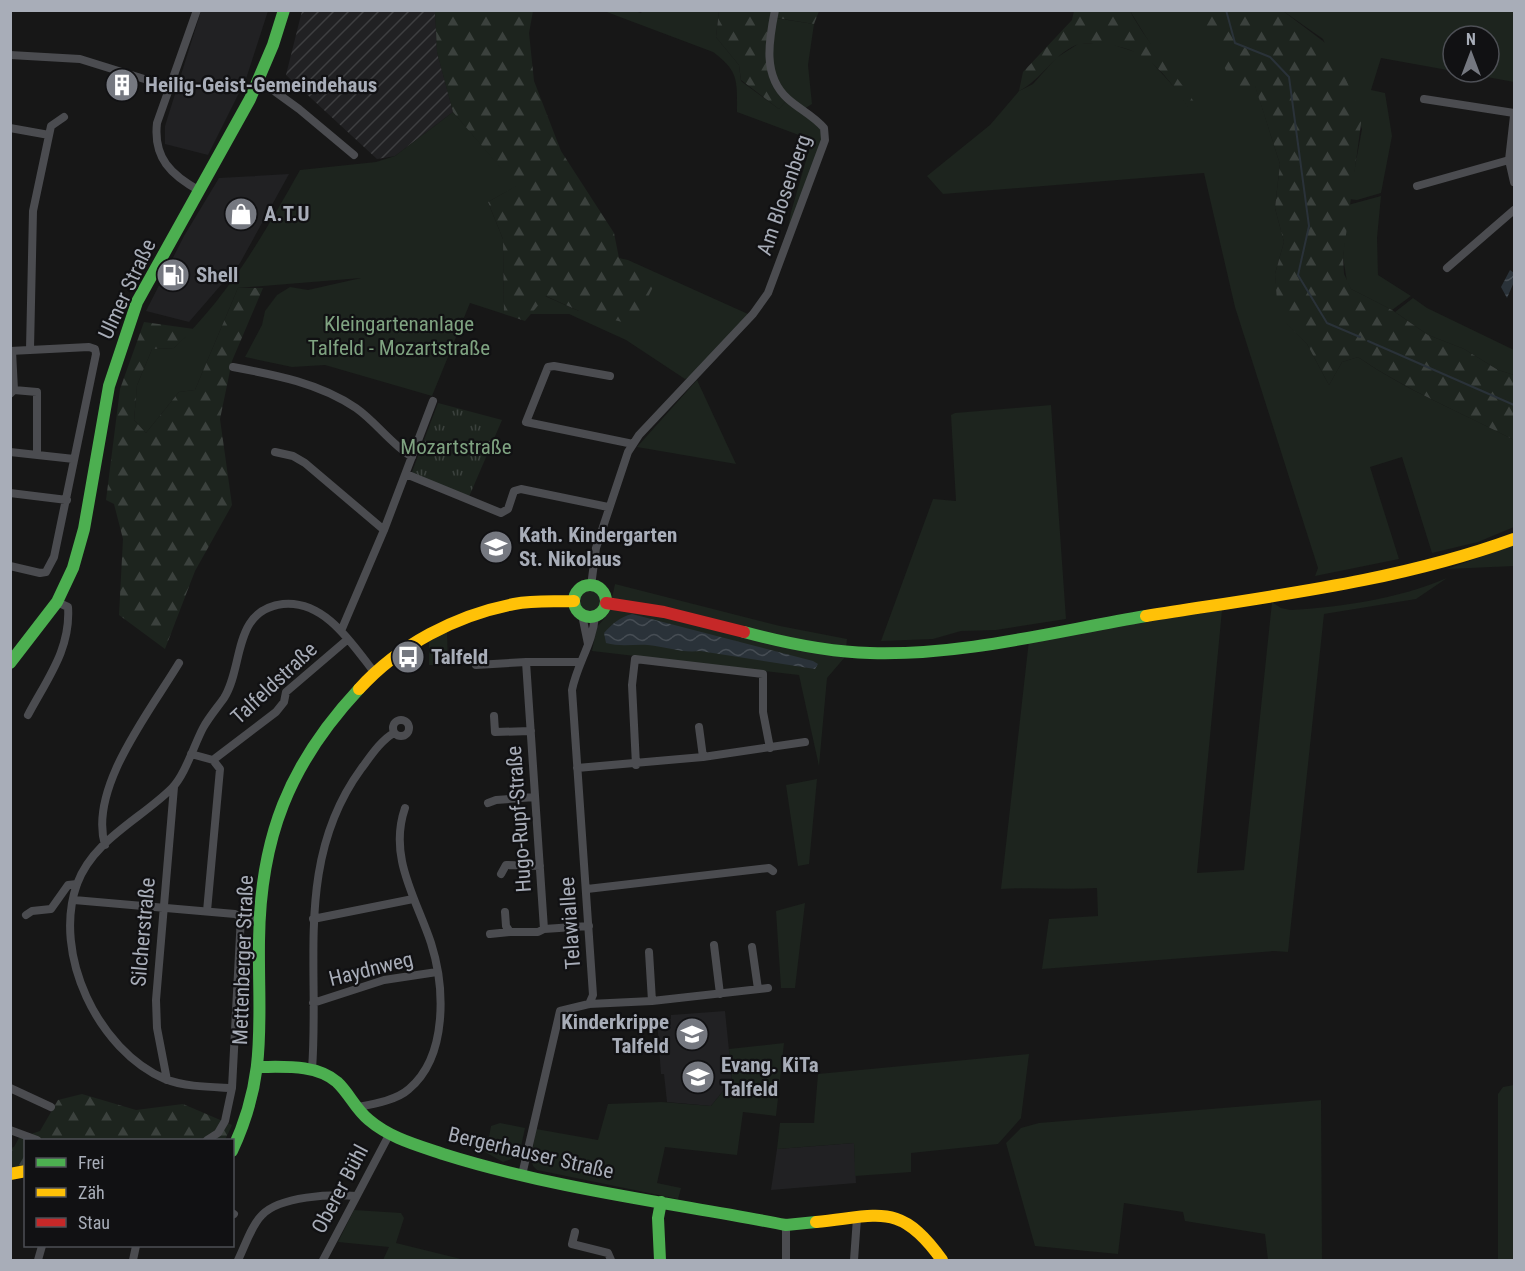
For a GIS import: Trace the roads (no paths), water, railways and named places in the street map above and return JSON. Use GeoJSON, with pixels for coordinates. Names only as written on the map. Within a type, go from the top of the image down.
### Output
{"type":"FeatureCollection","features":[{"type":"Feature","properties":{"kind":"main road","name":"Ulmer Straße"},"geometry":{"type":"LineString","coordinates":[[10,663],[57,602],[73,568],[84,529],[102,418],[118,354],[137,302],[259,80],[284,10]]}},
{"type":"Feature","properties":{"kind":"main road"},"geometry":{"type":"LineString","coordinates":[[606,603],[687,616],[826,649],[870,654],[918,652],[1388,576],[1467,556],[1515,539]]}},
{"type":"Feature","properties":{"kind":"main road"},"geometry":{"type":"LineString","coordinates":[[591,586],[603,592],[606,603],[603,610],[589,616],[576,608],[574,601],[578,591],[591,586]]}},
{"type":"Feature","properties":{"kind":"main road","name":"Mettenberger Straße"},"geometry":{"type":"LineString","coordinates":[[258,1067],[260,920],[271,843],[287,793],[316,741],[344,703],[374,672],[430,634],[465,618],[522,603],[574,601]]}},
{"type":"Feature","properties":{"kind":"main road","name":"Ulmer Straße"},"geometry":{"type":"LineString","coordinates":[[10,675],[39,626]]}},
{"type":"Feature","properties":{"kind":"main road"},"geometry":{"type":"LineString","coordinates":[[234,1145],[256,1084],[258,1067]]}},
{"type":"Feature","properties":{"kind":"main road","name":"Bergerhauser Straße"},"geometry":{"type":"LineString","coordinates":[[258,1067],[312,1070],[337,1082],[375,1126],[389,1135],[444,1154],[522,1175],[786,1225],[894,1216],[907,1220],[922,1233],[942,1260]]}},
{"type":"Feature","properties":{"kind":"main road"},"geometry":{"type":"LineString","coordinates":[[660,1260],[658,1218],[661,1202]]}},
{"type":"Feature","properties":{"kind":"street"},"geometry":{"type":"LineString","coordinates":[[197,10],[157,123],[159,153],[174,175],[200,191]]}},
{"type":"Feature","properties":{"kind":"street","name":"Am Blosenberg"},"geometry":{"type":"LineString","coordinates":[[591,586],[596,548],[623,461],[633,444],[753,314],[768,293],[811,183],[825,140],[824,128],[787,98],[775,83],[769,61],[775,10]]}},
{"type":"Feature","properties":{"kind":"street"},"geometry":{"type":"LineString","coordinates":[[10,55],[80,59],[170,87]]}},
{"type":"Feature","properties":{"kind":"street"},"geometry":{"type":"LineString","coordinates":[[259,80],[299,109],[354,155]]}},
{"type":"Feature","properties":{"kind":"street"},"geometry":{"type":"LineString","coordinates":[[1424,99],[1515,115],[1509,160],[1515,182]]}},
{"type":"Feature","properties":{"kind":"street"},"geometry":{"type":"LineString","coordinates":[[30,349],[33,211],[49,135],[55,122],[64,117]]}},
{"type":"Feature","properties":{"kind":"street"},"geometry":{"type":"LineString","coordinates":[[10,128],[49,135]]}},
{"type":"Feature","properties":{"kind":"street"},"geometry":{"type":"LineString","coordinates":[[1417,186],[1509,160]]}},
{"type":"Feature","properties":{"kind":"street"},"geometry":{"type":"LineString","coordinates":[[1447,268],[1515,210]]}},
{"type":"Feature","properties":{"kind":"street"},"geometry":{"type":"LineString","coordinates":[[10,566],[40,573],[46,572],[60,538],[95,349],[89,346],[11,351],[12,392],[37,392],[37,453]]}},
{"type":"Feature","properties":{"kind":"street"},"geometry":{"type":"LineString","coordinates":[[610,376],[554,366],[548,367],[526,422],[633,444]]}},
{"type":"Feature","properties":{"kind":"street"},"geometry":{"type":"LineString","coordinates":[[233,367],[289,377],[328,393],[356,408],[402,451],[412,457]]}},
{"type":"Feature","properties":{"kind":"street"},"geometry":{"type":"LineString","coordinates":[[341,631],[384,530],[433,401]]}},
{"type":"Feature","properties":{"kind":"street"},"geometry":{"type":"LineString","coordinates":[[10,452],[37,453],[74,459]]}},
{"type":"Feature","properties":{"kind":"street"},"geometry":{"type":"LineString","coordinates":[[275,452],[293,456],[305,463],[384,530]]}},
{"type":"Feature","properties":{"kind":"street"},"geometry":{"type":"LineString","coordinates":[[406,474],[501,513],[508,509],[514,491],[521,489],[608,507]]}},
{"type":"Feature","properties":{"kind":"street"},"geometry":{"type":"LineString","coordinates":[[10,493],[67,500]]}},
{"type":"Feature","properties":{"kind":"street"},"geometry":{"type":"LineString","coordinates":[[28,715],[64,648],[69,627],[68,608],[57,602]]}},
{"type":"Feature","properties":{"kind":"street","name":"Talfeldstraße"},"geometry":{"type":"LineString","coordinates":[[232,1088],[167,1080],[130,1056],[110,1037],[91,1007],[77,972],[73,951],[74,900],[77,884],[85,867],[105,844],[174,787],[203,728],[228,690],[246,630],[260,614],[282,604],[293,604],[319,613],[341,631],[374,672]]}},
{"type":"Feature","properties":{"kind":"street","name":"Telawiallee"},"geometry":{"type":"LineString","coordinates":[[589,616],[588,644],[572,690],[593,994],[589,1004]]}},
{"type":"Feature","properties":{"kind":"street","name":"Talfeldstraße"},"geometry":{"type":"LineString","coordinates":[[213,760],[276,712],[284,702],[286,692],[324,662],[348,639]]}},
{"type":"Feature","properties":{"kind":"street"},"geometry":{"type":"LineString","coordinates":[[636,765],[632,685],[635,659],[764,674],[763,712],[770,748]]}},
{"type":"Feature","properties":{"kind":"street"},"geometry":{"type":"LineString","coordinates":[[476,666],[526,662],[581,663]]}},
{"type":"Feature","properties":{"kind":"street","name":"Hugo-Rupf-Straße"},"geometry":{"type":"LineString","coordinates":[[526,662],[544,929]]}},
{"type":"Feature","properties":{"kind":"street"},"geometry":{"type":"LineString","coordinates":[[105,844],[102,813],[105,791],[179,663]]}},
{"type":"Feature","properties":{"kind":"street"},"geometry":{"type":"LineString","coordinates":[[494,716],[495,732],[531,731]]}},
{"type":"Feature","properties":{"kind":"street"},"geometry":{"type":"LineString","coordinates":[[699,727],[703,758]]}},
{"type":"Feature","properties":{"kind":"street"},"geometry":{"type":"LineString","coordinates":[[312,1070],[311,946],[325,845],[336,813],[357,775],[370,757],[394,733]]}},
{"type":"Feature","properties":{"kind":"street"},"geometry":{"type":"LineString","coordinates":[[577,768],[703,758],[805,742]]}},
{"type":"Feature","properties":{"kind":"street"},"geometry":{"type":"LineString","coordinates":[[191,754],[213,760],[220,769],[207,911]]}},
{"type":"Feature","properties":{"kind":"street","name":"Silcherstraße"},"geometry":{"type":"LineString","coordinates":[[167,1080],[156,1016],[174,787]]}},
{"type":"Feature","properties":{"kind":"street"},"geometry":{"type":"LineString","coordinates":[[488,803],[496,800],[535,797]]}},
{"type":"Feature","properties":{"kind":"street"},"geometry":{"type":"LineString","coordinates":[[358,1107],[408,1091],[423,1075],[438,1033],[440,993],[437,972],[430,942],[413,899],[400,855],[400,824],[405,808]]}},
{"type":"Feature","properties":{"kind":"street"},"geometry":{"type":"LineString","coordinates":[[501,874],[506,865],[540,866]]}},
{"type":"Feature","properties":{"kind":"street"},"geometry":{"type":"LineString","coordinates":[[587,889],[769,868],[773,871]]}},
{"type":"Feature","properties":{"kind":"street"},"geometry":{"type":"LineString","coordinates":[[26,915],[32,911],[51,909],[68,885],[77,884]]}},
{"type":"Feature","properties":{"kind":"street"},"geometry":{"type":"LineString","coordinates":[[313,919],[413,899]]}},
{"type":"Feature","properties":{"kind":"street"},"geometry":{"type":"LineString","coordinates":[[74,900],[207,911],[260,920]]}},
{"type":"Feature","properties":{"kind":"street"},"geometry":{"type":"LineString","coordinates":[[505,912],[506,926],[510,932]]}},
{"type":"Feature","properties":{"kind":"street"},"geometry":{"type":"LineString","coordinates":[[209,1139],[218,1133],[225,1121],[232,1088],[241,916]]}},
{"type":"Feature","properties":{"kind":"street"},"geometry":{"type":"LineString","coordinates":[[490,934],[538,932],[544,929],[589,926]]}},
{"type":"Feature","properties":{"kind":"street"},"geometry":{"type":"LineString","coordinates":[[714,945],[720,994]]}},
{"type":"Feature","properties":{"kind":"street"},"geometry":{"type":"LineString","coordinates":[[752,947],[758,989]]}},
{"type":"Feature","properties":{"kind":"street"},"geometry":{"type":"LineString","coordinates":[[650,952],[652,1001]]}},
{"type":"Feature","properties":{"kind":"street","name":"Haydnweg"},"geometry":{"type":"LineString","coordinates":[[313,1003],[373,983],[437,972]]}},
{"type":"Feature","properties":{"kind":"street"},"geometry":{"type":"LineString","coordinates":[[522,1175],[560,1011],[589,1004],[652,1001],[768,988]]}},
{"type":"Feature","properties":{"kind":"street"},"geometry":{"type":"LineString","coordinates":[[10,1088],[51,1107]]}},
{"type":"Feature","properties":{"kind":"street"},"geometry":{"type":"LineString","coordinates":[[10,1130],[34,1139]]}},
{"type":"Feature","properties":{"kind":"street","name":"Oberer Bühl"},"geometry":{"type":"LineString","coordinates":[[323,1260],[389,1135]]}},
{"type":"Feature","properties":{"kind":"street"},"geometry":{"type":"LineString","coordinates":[[238,1260],[262,1215],[278,1204],[339,1194],[356,1196]]}},
{"type":"Feature","properties":{"kind":"street"},"geometry":{"type":"LineString","coordinates":[[854,1260],[857,1218]]}},
{"type":"Feature","properties":{"kind":"street"},"geometry":{"type":"LineString","coordinates":[[786,1225],[786,1260]]}},
{"type":"Feature","properties":{"kind":"street"},"geometry":{"type":"LineString","coordinates":[[575,1232],[572,1244],[606,1252],[611,1260]]}},
{"type":"Feature","properties":{"kind":"water"},"geometry":{"type":"Polygon","coordinates":[[[1510,270],[1514,273],[1514,282],[1507,298],[1501,287],[1510,270]]]}},
{"type":"Feature","properties":{"kind":"water"},"geometry":{"type":"Polygon","coordinates":[[[632,614],[818,664],[815,669],[700,651],[606,643],[604,633],[617,621],[632,614]]]}},
{"type":"Feature","properties":{"kind":"waterway"},"geometry":{"type":"LineString","coordinates":[[1226,10],[1235,43],[1270,57],[1289,77],[1309,226],[1298,275],[1327,323],[1360,337]]}},
{"type":"Feature","properties":{"kind":"waterway"},"geometry":{"type":"LineString","coordinates":[[1368,341],[1514,405]]}},
{"type":"Feature","properties":{"kind":"place","name":"Heilig-Geist-Gemeindehaus"},"geometry":{"type":"Point","coordinates":[122,85]}},
{"type":"Feature","properties":{"kind":"place","name":"A.T.U"},"geometry":{"type":"Point","coordinates":[241,214]}},
{"type":"Feature","properties":{"kind":"place","name":"Shell"},"geometry":{"type":"Point","coordinates":[173,275]}},
{"type":"Feature","properties":{"kind":"place","name":"Kath. Kindergarten St. Nikolaus"},"geometry":{"type":"Point","coordinates":[496,547]}},
{"type":"Feature","properties":{"kind":"place","name":"Talfeld"},"geometry":{"type":"Point","coordinates":[408,657]}},
{"type":"Feature","properties":{"kind":"place","name":"Kinderkrippe Talfeld"},"geometry":{"type":"Point","coordinates":[692,1034]}},
{"type":"Feature","properties":{"kind":"place","name":"Evang. KiTa Talfeld"},"geometry":{"type":"Point","coordinates":[698,1077]}},
{"type":"Feature","properties":{"kind":"park label","name":"Kleingartenanlage Talfeld - Mozartstraße"},"geometry":{"type":"Point","coordinates":[399,336]}},
{"type":"Feature","properties":{"kind":"park label","name":"Mozartstraße"},"geometry":{"type":"Point","coordinates":[456,447]}}]}
